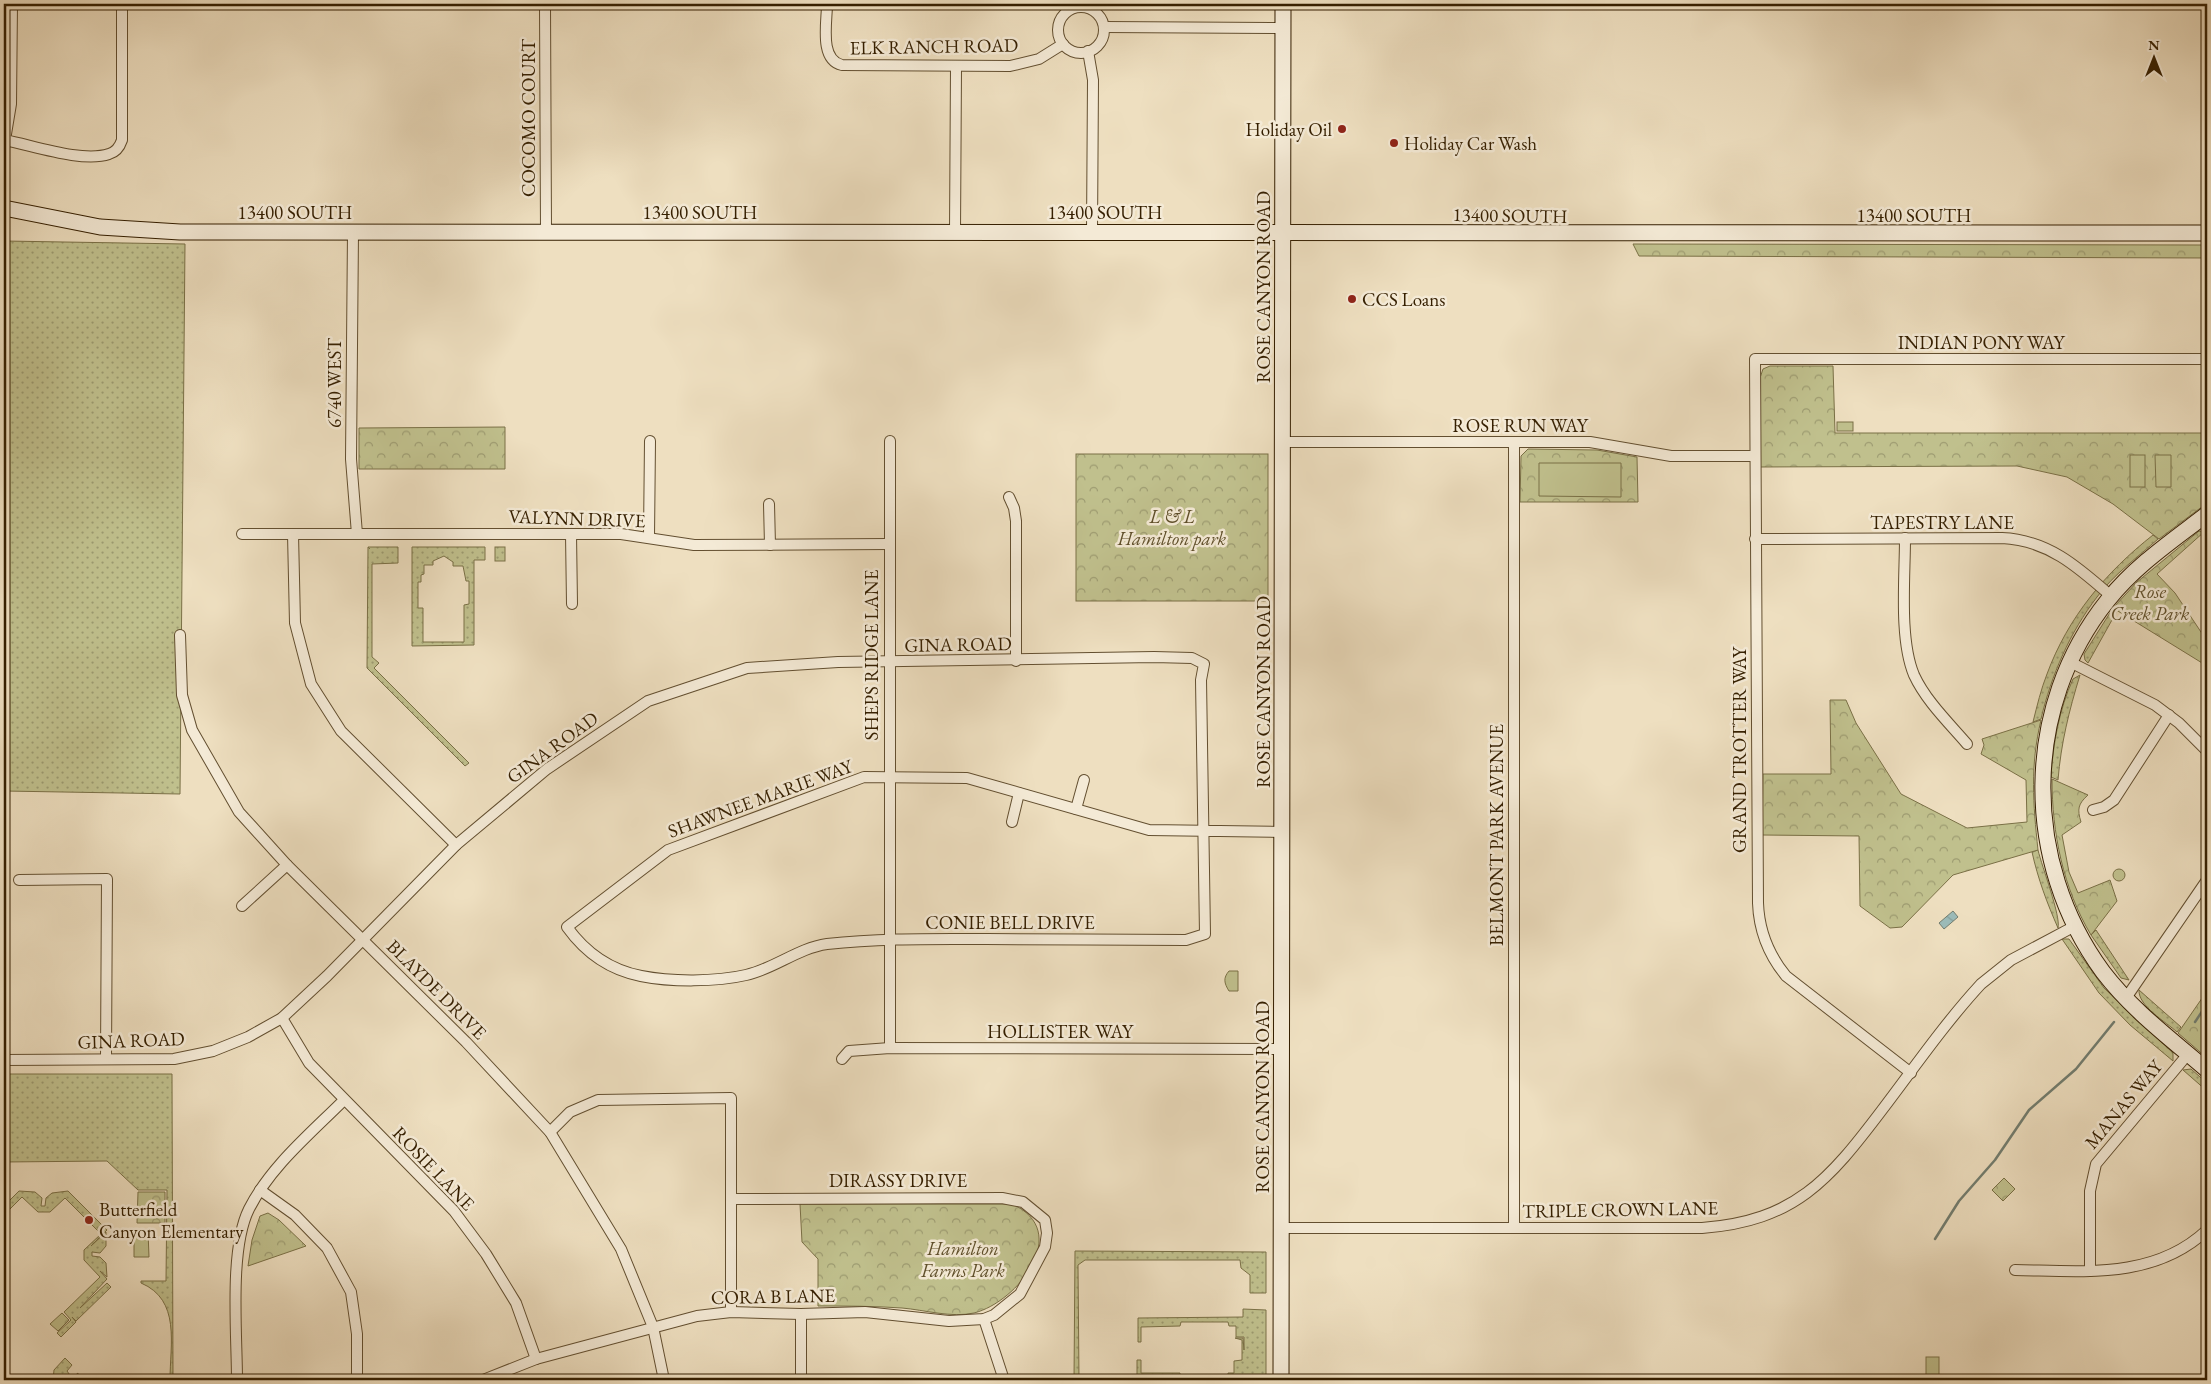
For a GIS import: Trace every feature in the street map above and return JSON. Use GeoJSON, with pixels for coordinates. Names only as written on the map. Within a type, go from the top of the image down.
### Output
{"type":"FeatureCollection","features":[{"type":"Feature","properties":{"kind":"street"},"geometry":{"type":"LineString","coordinates":[[12,4],[12,104],[4,140],[88,156],[107,155],[118,148],[122,140],[122,4]]}},
{"type":"Feature","properties":{"kind":"street","name":"COCOMO COURT"},"geometry":{"type":"LineString","coordinates":[[545,4],[546,232]]}},
{"type":"Feature","properties":{"kind":"street","name":"ELK RANCH ROAD"},"geometry":{"type":"LineString","coordinates":[[827,4],[827,48],[831,60],[842,66],[1020,65],[1039,59],[1063,44]]}},
{"type":"Feature","properties":{"kind":"street","name":"ROSE CANYON ROAD"},"geometry":{"type":"LineString","coordinates":[[1281,1380],[1283,4]]}},
{"type":"Feature","properties":{"kind":"street"},"geometry":{"type":"LineString","coordinates":[[1070,6],[1085,7],[1094,11],[1104,27],[1100,42],[1088,51],[1077,52],[1063,44],[1058,35],[1058,24],[1070,6]]}},
{"type":"Feature","properties":{"kind":"street"},"geometry":{"type":"LineString","coordinates":[[1104,27],[1283,28]]}},
{"type":"Feature","properties":{"kind":"street"},"geometry":{"type":"LineString","coordinates":[[1088,51],[1093,80],[1092,232]]}},
{"type":"Feature","properties":{"kind":"street"},"geometry":{"type":"LineString","coordinates":[[954,232],[956,66]]}},
{"type":"Feature","properties":{"kind":"street","name":"13400 SOUTH"},"geometry":{"type":"LineString","coordinates":[[4,208],[85,224],[133,230],[353,232],[1092,232],[1631,236],[2207,233]]}},
{"type":"Feature","properties":{"kind":"street","name":"6740 WEST"},"geometry":{"type":"LineString","coordinates":[[353,232],[351,459],[357,534]]}},
{"type":"Feature","properties":{"kind":"street","name":"INDIAN PONY WAY"},"geometry":{"type":"LineString","coordinates":[[1755,359],[2207,359]]}},
{"type":"Feature","properties":{"kind":"street","name":"GRAND TROTTER WAY"},"geometry":{"type":"LineString","coordinates":[[1755,359],[1758,903],[1763,937],[1772,958],[1794,983],[1911,1073]]}},
{"type":"Feature","properties":{"kind":"street"},"geometry":{"type":"LineString","coordinates":[[649,537],[650,441]]}},
{"type":"Feature","properties":{"kind":"street","name":"SHEPS RIDGE LANE"},"geometry":{"type":"LineString","coordinates":[[890,441],[890,1048]]}},
{"type":"Feature","properties":{"kind":"street","name":"ROSE RUN WAY"},"geometry":{"type":"LineString","coordinates":[[1283,442],[1598,442],[1672,456],[1755,456]]}},
{"type":"Feature","properties":{"kind":"street","name":"BELMONT PARK AVENUE"},"geometry":{"type":"LineString","coordinates":[[1514,442],[1514,1228]]}},
{"type":"Feature","properties":{"kind":"street"},"geometry":{"type":"LineString","coordinates":[[1009,497],[1014,508],[1016,521],[1016,660]]}},
{"type":"Feature","properties":{"kind":"street"},"geometry":{"type":"LineString","coordinates":[[769,504],[770,545]]}},
{"type":"Feature","properties":{"kind":"street"},"geometry":{"type":"LineString","coordinates":[[2207,515],[2140,566],[2111,596],[2086,630],[2070,662],[2051,713],[2044,748],[2042,782],[2043,815],[2052,866],[2074,926],[2095,961],[2126,998],[2207,1070]]}},
{"type":"Feature","properties":{"kind":"street","name":"VALYNN DRIVE"},"geometry":{"type":"LineString","coordinates":[[242,534],[621,534],[694,545],[889,544]]}},
{"type":"Feature","properties":{"kind":"street"},"geometry":{"type":"LineString","coordinates":[[293,534],[295,623],[311,684],[341,731],[456,845]]}},
{"type":"Feature","properties":{"kind":"street"},"geometry":{"type":"LineString","coordinates":[[571,534],[572,604]]}},
{"type":"Feature","properties":{"kind":"street"},"geometry":{"type":"LineString","coordinates":[[1905,538],[1906,637],[1910,664],[1925,694],[1967,744]]}},
{"type":"Feature","properties":{"kind":"street","name":"TAPESTRY LANE"},"geometry":{"type":"LineString","coordinates":[[1755,539],[2002,538],[2025,540],[2058,553],[2111,596]]}},
{"type":"Feature","properties":{"kind":"street","name":"BLAYDE DRIVE"},"geometry":{"type":"LineString","coordinates":[[180,635],[182,695],[192,730],[239,812],[287,865],[466,1042],[550,1132],[620,1249],[653,1327],[664,1380]]}},
{"type":"Feature","properties":{"kind":"street","name":"GINA ROAD"},"geometry":{"type":"LineString","coordinates":[[4,1060],[174,1059],[213,1051],[248,1037],[282,1018],[363,940],[456,845],[547,769],[648,701],[748,668],[838,662],[1173,658],[1192,658],[1204,664]]}},
{"type":"Feature","properties":{"kind":"street"},"geometry":{"type":"LineString","coordinates":[[2070,662],[2136,694],[2169,715],[2207,751]]}},
{"type":"Feature","properties":{"kind":"street","name":"CONIE BELL DRIVE"},"geometry":{"type":"LineString","coordinates":[[567,927],[578,943],[602,961],[618,968],[640,976],[690,980],[746,975],[809,948],[890,939],[1186,940],[1205,934],[1202,831],[1202,680],[1204,664]]}},
{"type":"Feature","properties":{"kind":"street"},"geometry":{"type":"LineString","coordinates":[[2093,810],[2104,807],[2114,800],[2169,715]]}},
{"type":"Feature","properties":{"kind":"street","name":"SHAWNEE MARIE WAY"},"geometry":{"type":"LineString","coordinates":[[567,927],[668,850],[864,777],[967,778],[1149,830],[1283,832]]}},
{"type":"Feature","properties":{"kind":"street"},"geometry":{"type":"LineString","coordinates":[[1076,809],[1084,780]]}},
{"type":"Feature","properties":{"kind":"street"},"geometry":{"type":"LineString","coordinates":[[1012,822],[1019,793]]}},
{"type":"Feature","properties":{"kind":"street"},"geometry":{"type":"LineString","coordinates":[[242,906],[287,865]]}},
{"type":"Feature","properties":{"kind":"street"},"geometry":{"type":"LineString","coordinates":[[18,880],[107,879],[106,1059]]}},
{"type":"Feature","properties":{"kind":"street"},"geometry":{"type":"LineString","coordinates":[[2126,998],[2207,880]]}},
{"type":"Feature","properties":{"kind":"street","name":"TRIPLE CROWN LANE"},"geometry":{"type":"LineString","coordinates":[[1282,1228],[1702,1228],[1736,1224],[1769,1214],[1799,1199],[1835,1170],[1964,1004],[1990,976],[2022,953],[2074,926]]}},
{"type":"Feature","properties":{"kind":"street","name":"ROSIE LANE"},"geometry":{"type":"LineString","coordinates":[[282,1018],[309,1063],[454,1211],[486,1254],[516,1303],[536,1359]]}},
{"type":"Feature","properties":{"kind":"street","name":"HOLLISTER WAY"},"geometry":{"type":"LineString","coordinates":[[842,1059],[850,1051],[890,1048],[1281,1048]]}},
{"type":"Feature","properties":{"kind":"street","name":"MANAS WAY"},"geometry":{"type":"LineString","coordinates":[[2090,1271],[2090,1191],[2096,1164],[2188,1054]]}},
{"type":"Feature","properties":{"kind":"street"},"geometry":{"type":"LineString","coordinates":[[550,1132],[570,1112],[598,1100],[731,1098],[731,1312]]}},
{"type":"Feature","properties":{"kind":"street"},"geometry":{"type":"LineString","coordinates":[[237,1380],[237,1263],[239,1241],[248,1211],[260,1190],[283,1160],[344,1100]]}},
{"type":"Feature","properties":{"kind":"street"},"geometry":{"type":"LineString","coordinates":[[260,1190],[295,1215],[327,1248],[351,1292],[357,1334],[357,1380]]}},
{"type":"Feature","properties":{"kind":"street","name":"DIRASSY DRIVE"},"geometry":{"type":"LineString","coordinates":[[731,1198],[1002,1198],[1023,1202],[1045,1220],[1047,1232],[1045,1247],[1023,1289],[998,1312],[984,1319]]}},
{"type":"Feature","properties":{"kind":"street"},"geometry":{"type":"LineString","coordinates":[[2015,1270],[2120,1270],[2149,1264],[2178,1252],[2207,1230]]}},
{"type":"Feature","properties":{"kind":"street","name":"CORA B LANE"},"geometry":{"type":"LineString","coordinates":[[482,1380],[536,1359],[697,1316],[731,1312],[801,1314],[865,1312],[949,1322],[984,1319]]}},
{"type":"Feature","properties":{"kind":"street"},"geometry":{"type":"LineString","coordinates":[[801,1314],[801,1380]]}},
{"type":"Feature","properties":{"kind":"street"},"geometry":{"type":"LineString","coordinates":[[984,1319],[1004,1380]]}},
{"type":"Feature","properties":{"kind":"green space"},"geometry":{"type":"Polygon","coordinates":[[[4,241],[185,244],[180,794],[4,791],[4,241]]]}},
{"type":"Feature","properties":{"kind":"green space"},"geometry":{"type":"Polygon","coordinates":[[[1633,244],[2207,245],[2207,258],[1639,256],[1633,244]]]}},
{"type":"Feature","properties":{"kind":"green space"},"geometry":{"type":"Polygon","coordinates":[[[1770,366],[1833,366],[1835,433],[2207,433],[2207,503],[2159,539],[2113,504],[2067,477],[2017,466],[1760,467],[1760,378],[1763,369],[1770,366]]]}},
{"type":"Feature","properties":{"kind":"green space"},"geometry":{"type":"Polygon","coordinates":[[[1837,422],[1853,422],[1853,431],[1837,431],[1837,422]]]}},
{"type":"Feature","properties":{"kind":"green space"},"geometry":{"type":"Polygon","coordinates":[[[505,427],[505,469],[359,469],[359,428],[505,427]]]}},
{"type":"Feature","properties":{"kind":"green space"},"geometry":{"type":"Polygon","coordinates":[[[1528,449],[1597,450],[1637,457],[1638,502],[1520,502],[1521,456],[1528,449]]]}},
{"type":"Feature","properties":{"kind":"green space","name":"L & L Hamilton park"},"geometry":{"type":"Polygon","coordinates":[[[1076,454],[1268,454],[1268,601],[1076,601],[1076,454]]]}},
{"type":"Feature","properties":{"kind":"green space"},"geometry":{"type":"Polygon","coordinates":[[[2130,455],[2145,455],[2145,487],[2130,487],[2130,455]]]}},
{"type":"Feature","properties":{"kind":"green space"},"geometry":{"type":"Polygon","coordinates":[[[2155,455],[2171,455],[2171,487],[2156,487],[2155,455]]]}},
{"type":"Feature","properties":{"kind":"green space"},"geometry":{"type":"Polygon","coordinates":[[[1539,463],[1621,463],[1621,497],[1539,496],[1539,463]]]}},
{"type":"Feature","properties":{"kind":"green space","name":"Rose Creek Park"},"geometry":{"type":"Polygon","coordinates":[[[2199,531],[2204,532],[2157,574],[2175,593],[2207,641],[2207,666],[2113,608],[2137,582],[2199,531]]]}},
{"type":"Feature","properties":{"kind":"green space"},"geometry":{"type":"Polygon","coordinates":[[[2153,535],[2158,539],[2110,581],[2078,625],[2056,671],[2041,719],[2033,722],[2047,674],[2066,633],[2077,615],[2104,580],[2153,535]]]}},
{"type":"Feature","properties":{"kind":"green space"},"geometry":{"type":"Polygon","coordinates":[[[368,547],[398,547],[398,563],[372,564],[372,657],[379,663],[374,668],[469,763],[465,766],[367,668],[368,547]]]}},
{"type":"Feature","properties":{"kind":"green space"},"geometry":{"type":"Polygon","coordinates":[[[412,547],[485,547],[485,560],[474,560],[474,645],[412,646],[412,547]],[[444,556],[433,561],[433,565],[424,565],[424,574],[421,575],[421,582],[418,582],[418,608],[423,608],[423,642],[464,642],[464,605],[469,604],[469,581],[466,581],[463,566],[453,566],[453,562],[444,556]]]}},
{"type":"Feature","properties":{"kind":"green space"},"geometry":{"type":"Polygon","coordinates":[[[495,547],[505,547],[505,561],[495,561],[495,547]]]}},
{"type":"Feature","properties":{"kind":"green space"},"geometry":{"type":"Polygon","coordinates":[[[2113,608],[2117,611],[2088,663],[2085,660],[2084,654],[2113,608]]]}},
{"type":"Feature","properties":{"kind":"green space"},"geometry":{"type":"Polygon","coordinates":[[[2080,675],[2066,727],[2058,780],[2051,777],[2058,727],[2073,679],[2080,675]]]}},
{"type":"Feature","properties":{"kind":"green space"},"geometry":{"type":"Polygon","coordinates":[[[1830,700],[1846,700],[1856,723],[1901,794],[1967,828],[2027,822],[2026,780],[1981,754],[1984,745],[1982,739],[2041,720],[2034,769],[2038,850],[1953,875],[1902,927],[1890,928],[1860,906],[1859,836],[1762,835],[1763,774],[1831,774],[1830,700]]]}},
{"type":"Feature","properties":{"kind":"green space"},"geometry":{"type":"Polygon","coordinates":[[[2052,779],[2088,795],[2079,807],[2081,822],[2062,835],[2069,872],[2078,893],[2110,880],[2117,901],[2091,935],[2073,898],[2061,860],[2054,820],[2052,779]]]}},
{"type":"Feature","properties":{"kind":"green space"},"geometry":{"type":"Polygon","coordinates":[[[2038,850],[2057,913],[2058,928],[2034,862],[2032,852],[2038,850]]]}},
{"type":"Feature","properties":{"kind":"green space"},"geometry":{"type":"Polygon","coordinates":[[[2117,869],[2121,869],[2125,875],[2121,881],[2117,881],[2113,877],[2113,873],[2117,869]]]}},
{"type":"Feature","properties":{"kind":"green space"},"geometry":{"type":"Polygon","coordinates":[[[2096,930],[2129,980],[2121,978],[2091,935],[2096,930]]]}},
{"type":"Feature","properties":{"kind":"green space"},"geometry":{"type":"Polygon","coordinates":[[[2062,939],[2069,939],[2104,988],[2173,1053],[2173,1061],[2130,1025],[2099,993],[2062,939]]]}},
{"type":"Feature","properties":{"kind":"green space"},"geometry":{"type":"Polygon","coordinates":[[[1229,971],[1238,971],[1238,991],[1229,991],[1226,985],[1225,978],[1229,971]]]}},
{"type":"Feature","properties":{"kind":"green space"},"geometry":{"type":"Polygon","coordinates":[[[2139,990],[2181,1027],[2177,1032],[2148,1008],[2140,996],[2139,990]]]}},
{"type":"Feature","properties":{"kind":"green space"},"geometry":{"type":"Polygon","coordinates":[[[2207,991],[2207,1058],[2178,1033],[2207,991]]]}},
{"type":"Feature","properties":{"kind":"green space"},"geometry":{"type":"Polygon","coordinates":[[[2191,1069],[2207,1083],[2207,1091],[2183,1070],[2191,1069]]]}},
{"type":"Feature","properties":{"kind":"green space"},"geometry":{"type":"Polygon","coordinates":[[[4,1074],[172,1074],[173,1380],[170,1380],[171,1338],[168,1312],[162,1300],[154,1291],[141,1283],[141,1281],[166,1281],[167,1190],[138,1190],[107,1161],[4,1162],[4,1074]]]}},
{"type":"Feature","properties":{"kind":"green space"},"geometry":{"type":"Polygon","coordinates":[[[2004,1178],[2015,1189],[2003,1201],[1992,1190],[2004,1178]]]}},
{"type":"Feature","properties":{"kind":"green space"},"geometry":{"type":"Polygon","coordinates":[[[19,1191],[35,1192],[42,1198],[41,1206],[45,1206],[46,1198],[52,1193],[68,1191],[107,1230],[91,1246],[106,1232],[106,1246],[100,1253],[92,1252],[92,1256],[100,1257],[106,1263],[107,1277],[100,1271],[107,1279],[80,1308],[107,1283],[111,1287],[76,1321],[72,1317],[76,1322],[61,1337],[57,1333],[71,1320],[64,1312],[100,1277],[84,1260],[84,1250],[101,1234],[65,1198],[50,1212],[38,1212],[22,1197],[4,1215],[4,1206],[19,1191]]]}},
{"type":"Feature","properties":{"kind":"green space"},"geometry":{"type":"Polygon","coordinates":[[[138,1192],[165,1192],[165,1223],[137,1223],[138,1192]]]}},
{"type":"Feature","properties":{"kind":"green space","name":"Hamilton Farms Park"},"geometry":{"type":"Polygon","coordinates":[[[800,1204],[1012,1204],[1030,1216],[1038,1231],[1038,1247],[1032,1264],[1021,1281],[1007,1295],[991,1306],[974,1313],[956,1315],[892,1307],[818,1306],[818,1259],[802,1242],[800,1204]]]}},
{"type":"Feature","properties":{"kind":"green space"},"geometry":{"type":"Polygon","coordinates":[[[268,1213],[279,1220],[306,1246],[248,1266],[252,1240],[260,1216],[268,1213]]]}},
{"type":"Feature","properties":{"kind":"green space"},"geometry":{"type":"Polygon","coordinates":[[[134,1231],[148,1231],[149,1257],[134,1257],[134,1231]]]}},
{"type":"Feature","properties":{"kind":"green space"},"geometry":{"type":"Polygon","coordinates":[[[1075,1251],[1266,1252],[1266,1293],[1250,1293],[1250,1275],[1241,1268],[1240,1260],[1085,1260],[1078,1265],[1079,1380],[1074,1380],[1075,1251]]]}},
{"type":"Feature","properties":{"kind":"green space"},"geometry":{"type":"Polygon","coordinates":[[[1243,1309],[1266,1310],[1266,1380],[1137,1380],[1137,1360],[1141,1360],[1141,1373],[1180,1373],[1180,1379],[1228,1378],[1228,1373],[1234,1373],[1234,1361],[1242,1360],[1242,1340],[1235,1338],[1243,1338],[1244,1350],[1244,1337],[1236,1337],[1236,1326],[1229,1326],[1228,1322],[1181,1322],[1180,1326],[1141,1327],[1141,1342],[1138,1342],[1138,1318],[1243,1317],[1243,1309]]]}},
{"type":"Feature","properties":{"kind":"green space"},"geometry":{"type":"Polygon","coordinates":[[[62,1313],[69,1320],[58,1331],[50,1324],[62,1313]]]}},
{"type":"Feature","properties":{"kind":"green space"},"geometry":{"type":"Polygon","coordinates":[[[1926,1357],[1939,1357],[1939,1376],[1926,1376],[1926,1357]]]}},
{"type":"Feature","properties":{"kind":"green space"},"geometry":{"type":"Polygon","coordinates":[[[65,1358],[72,1365],[67,1371],[72,1378],[78,1373],[78,1380],[53,1380],[54,1370],[65,1358]]]}},
{"type":"Feature","properties":{"kind":"water"},"geometry":{"type":"Polygon","coordinates":[[[1953,911],[1958,917],[1944,929],[1939,923],[1953,911]]]}},
{"type":"Feature","properties":{"kind":"waterway"},"geometry":{"type":"LineString","coordinates":[[2195,1022],[2207,1004]]}},
{"type":"Feature","properties":{"kind":"waterway"},"geometry":{"type":"LineString","coordinates":[[1935,1239],[1959,1201],[1995,1160],[2029,1110],[2076,1069],[2114,1022]]}},
{"type":"Feature","properties":{"kind":"place","name":"Holiday Oil"},"geometry":{"type":"Point","coordinates":[1342,129]}},
{"type":"Feature","properties":{"kind":"place","name":"Holiday Car Wash"},"geometry":{"type":"Point","coordinates":[1394,143]}},
{"type":"Feature","properties":{"kind":"place","name":"CCS Loans"},"geometry":{"type":"Point","coordinates":[1352,299]}},
{"type":"Feature","properties":{"kind":"place","name":"Butterfield Canyon Elementary"},"geometry":{"type":"Point","coordinates":[89,1220]}}]}
